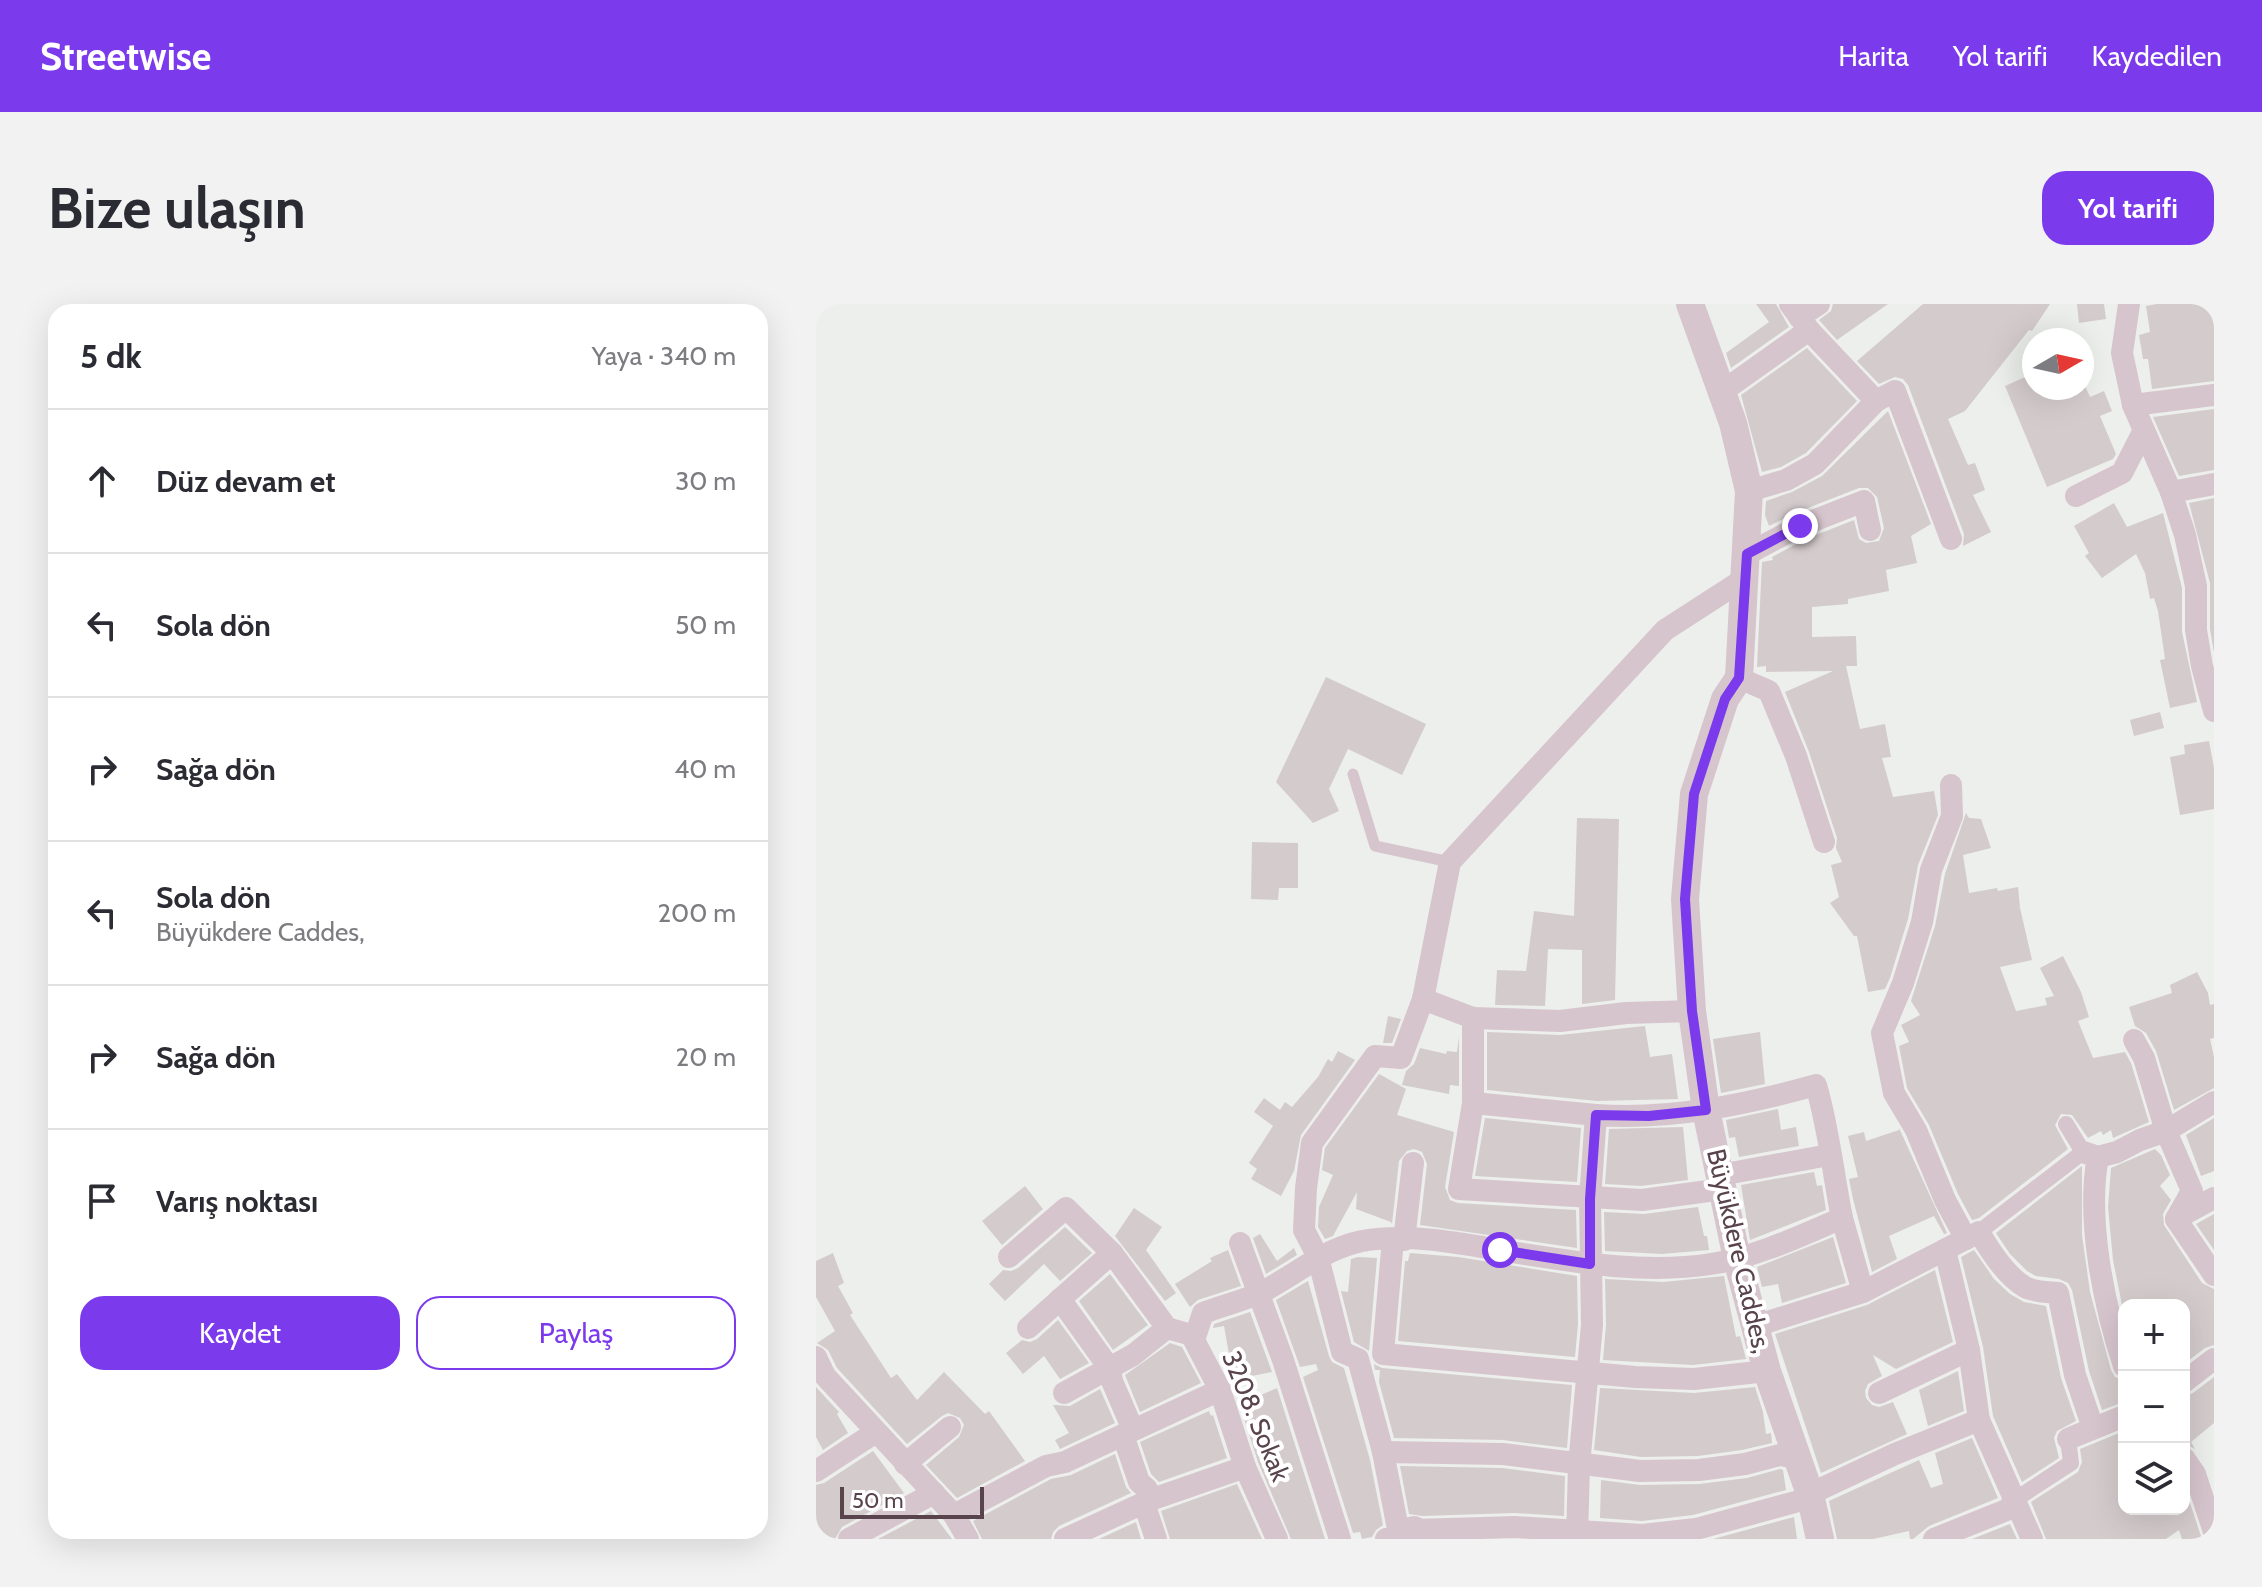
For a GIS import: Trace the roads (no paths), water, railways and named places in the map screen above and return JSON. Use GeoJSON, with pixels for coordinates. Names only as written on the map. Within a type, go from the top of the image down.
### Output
{"type":"FeatureCollection","features":[{"type":"Feature","properties":{"kind":"street","name":"Büyükdere Caddes,"},"geometry":{"type":"LineString","coordinates":[[1690,304],[1723,391],[1749,491],[1739,678],[1725,699],[1694,794],[1685,899],[1692,1011],[1706,1110],[1737,1259],[1767,1371],[1810,1494],[1820,1539]]}},
{"type":"Feature","properties":{"kind":"street"},"geometry":{"type":"LineString","coordinates":[[1723,391],[1799,317],[1819,304]]}},
{"type":"Feature","properties":{"kind":"street"},"geometry":{"type":"LineString","coordinates":[[2132,305],[2122,353],[2133,405],[2171,492],[2205,584],[2196,630],[2208,665],[2214,711]]}},
{"type":"Feature","properties":{"kind":"street"},"geometry":{"type":"LineString","coordinates":[[1799,317],[1876,401]]}},
{"type":"Feature","properties":{"kind":"street"},"geometry":{"type":"LineString","coordinates":[[1749,491],[1786,480],[1815,464],[1876,401],[1895,391],[1951,539]]}},
{"type":"Feature","properties":{"kind":"street"},"geometry":{"type":"LineString","coordinates":[[2133,405],[2214,395]]}},
{"type":"Feature","properties":{"kind":"street"},"geometry":{"type":"LineString","coordinates":[[2076,496],[2122,473],[2143,432]]}},
{"type":"Feature","properties":{"kind":"street"},"geometry":{"type":"LineString","coordinates":[[2171,492],[2214,484]]}},
{"type":"Feature","properties":{"kind":"street"},"geometry":{"type":"LineString","coordinates":[[1358,1359],[1342,1352],[1318,1257],[1304,1230],[1312,1143],[1375,1056],[1401,1058],[1423,999],[1450,862],[1665,630],[1800,526],[1864,501],[1870,530]]}},
{"type":"Feature","properties":{"kind":"street"},"geometry":{"type":"LineString","coordinates":[[1739,678],[1769,691],[1796,756],[1824,842]]}},
{"type":"Feature","properties":{"kind":"street"},"geometry":{"type":"LineString","coordinates":[[1951,785],[1952,816],[1931,870],[1922,922],[1903,983],[1882,1033],[1894,1093],[1916,1130],[1945,1200],[1973,1235],[2027,1289],[2058,1293],[2075,1375],[2093,1428]]}},
{"type":"Feature","properties":{"kind":"street"},"geometry":{"type":"LineString","coordinates":[[1423,999],[1473,1018],[1560,1021],[1626,1013],[1692,1011]]}},
{"type":"Feature","properties":{"kind":"street"},"geometry":{"type":"LineString","coordinates":[[1473,1018],[1473,1103],[1459,1189],[1642,1200],[1829,1155]]}},
{"type":"Feature","properties":{"kind":"street"},"geometry":{"type":"LineString","coordinates":[[2134,1040],[2144,1058],[2166,1131],[2192,1191],[2176,1219]]}},
{"type":"Feature","properties":{"kind":"street"},"geometry":{"type":"LineString","coordinates":[[1473,1103],[1596,1115],[1649,1116],[1706,1110],[1816,1085],[1826,1120],[1829,1155],[1842,1218],[1863,1292]]}},
{"type":"Feature","properties":{"kind":"street"},"geometry":{"type":"LineString","coordinates":[[1755,1326],[1863,1292],[1973,1235],[2090,1155],[2166,1131],[2211,1106]]}},
{"type":"Feature","properties":{"kind":"street"},"geometry":{"type":"LineString","coordinates":[[1578,1536],[1579,1465],[1589,1374],[1590,1199],[1596,1115]]}},
{"type":"Feature","properties":{"kind":"street"},"geometry":{"type":"LineString","coordinates":[[2066,1124],[2090,1155],[2095,1172],[2100,1262],[2109,1322],[2118,1348]]}},
{"type":"Feature","properties":{"kind":"street"},"geometry":{"type":"LineString","coordinates":[[1383,1354],[1398,1239],[1413,1163]]}},
{"type":"Feature","properties":{"kind":"street"},"geometry":{"type":"LineString","coordinates":[[2176,1219],[2214,1198]]}},
{"type":"Feature","properties":{"kind":"street"},"geometry":{"type":"LineString","coordinates":[[1009,1257],[1066,1208],[1112,1253],[1167,1328],[1195,1336]]}},
{"type":"Feature","properties":{"kind":"street"},"geometry":{"type":"LineString","coordinates":[[1259,1293],[1318,1257],[1360,1242],[1398,1239],[1452,1241],[1590,1264],[1641,1268],[1709,1265],[1737,1259],[1842,1218]]}},
{"type":"Feature","properties":{"kind":"street"},"geometry":{"type":"LineString","coordinates":[[2176,1219],[2214,1275]]}},
{"type":"Feature","properties":{"kind":"street"},"geometry":{"type":"LineString","coordinates":[[1240,1243],[1340,1539]]}},
{"type":"Feature","properties":{"kind":"street"},"geometry":{"type":"LineString","coordinates":[[1945,1250],[1969,1350],[1979,1420],[2032,1539]]}},
{"type":"Feature","properties":{"kind":"street"},"geometry":{"type":"LineString","coordinates":[[1028,1328],[1112,1253]]}},
{"type":"Feature","properties":{"kind":"street","name":"3208. Sokak"},"geometry":{"type":"LineString","coordinates":[[1259,1293],[1203,1313],[1194,1340],[1220,1390],[1245,1467],[1277,1539]]}},
{"type":"Feature","properties":{"kind":"street"},"geometry":{"type":"LineString","coordinates":[[1060,1299],[1110,1369],[1139,1482],[1147,1489],[1156,1539]]}},
{"type":"Feature","properties":{"kind":"street"},"geometry":{"type":"LineString","coordinates":[[1064,1393],[1133,1355],[1167,1328]]}},
{"type":"Feature","properties":{"kind":"street"},"geometry":{"type":"LineString","coordinates":[[1879,1393],[1969,1350]]}},
{"type":"Feature","properties":{"kind":"street"},"geometry":{"type":"LineString","coordinates":[[1358,1359],[1366,1353],[1383,1354],[1526,1365],[1589,1374],[1694,1379],[1767,1371]]}},
{"type":"Feature","properties":{"kind":"street"},"geometry":{"type":"LineString","coordinates":[[816,1357],[825,1376],[954,1515],[968,1539]]}},
{"type":"Feature","properties":{"kind":"street"},"geometry":{"type":"LineString","coordinates":[[1358,1359],[1404,1535],[1515,1527],[1578,1536],[1642,1535],[1696,1529],[1799,1501],[1895,1454],[1979,1420]]}},
{"type":"Feature","properties":{"kind":"street"},"geometry":{"type":"LineString","coordinates":[[2190,1377],[2214,1359]]}},
{"type":"Feature","properties":{"kind":"street"},"geometry":{"type":"LineString","coordinates":[[954,1515],[1046,1466],[1065,1462],[1220,1390]]}},
{"type":"Feature","properties":{"kind":"street"},"geometry":{"type":"LineString","coordinates":[[1934,1539],[2009,1509],[2013,1501],[2071,1463],[2068,1439],[2118,1418]]}},
{"type":"Feature","properties":{"kind":"street"},"geometry":{"type":"LineString","coordinates":[[905,1464],[950,1427]]}},
{"type":"Feature","properties":{"kind":"street"},"geometry":{"type":"LineString","coordinates":[[816,1471],[876,1432]]}},
{"type":"Feature","properties":{"kind":"street"},"geometry":{"type":"LineString","coordinates":[[1383,1452],[1503,1454],[1640,1471],[1699,1470],[1745,1464],[1780,1455],[1796,1458]]}},
{"type":"Feature","properties":{"kind":"street"},"geometry":{"type":"LineString","coordinates":[[1065,1539],[1147,1501],[1245,1467]]}},
{"type":"Feature","properties":{"kind":"street"},"geometry":{"type":"LineString","coordinates":[[2190,1467],[2214,1532]]}},
{"type":"Feature","properties":{"kind":"street"},"geometry":{"type":"LineString","coordinates":[[849,1539],[934,1493]]}},
{"type":"Feature","properties":{"kind":"lane"},"geometry":{"type":"LineString","coordinates":[[1353,774],[1375,846],[1450,862]]}}]}
